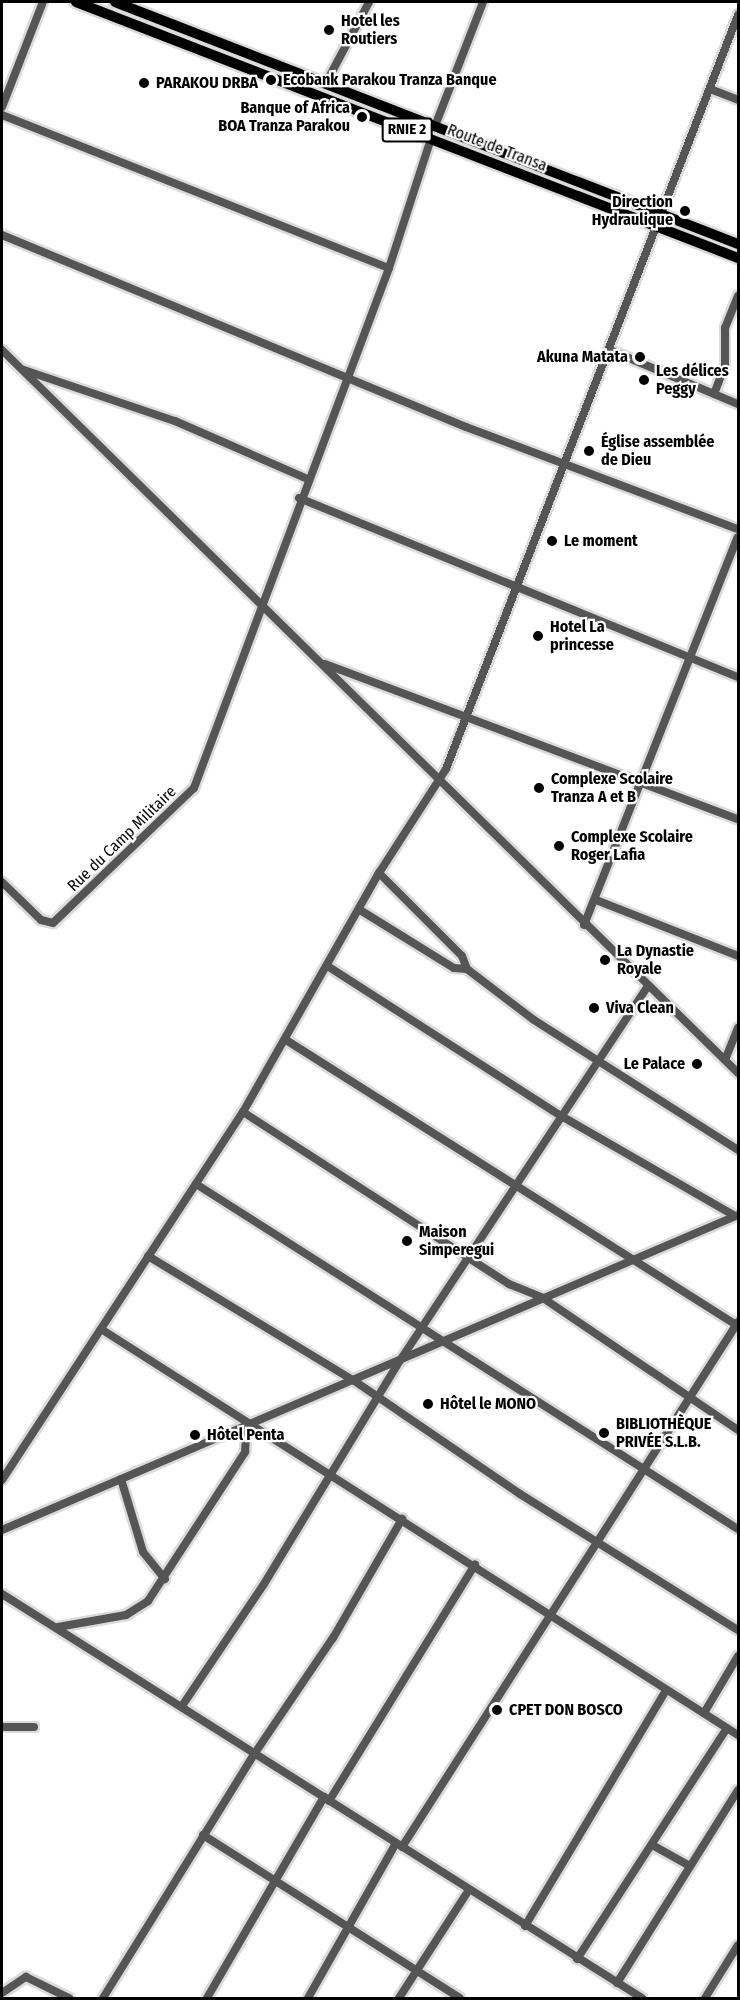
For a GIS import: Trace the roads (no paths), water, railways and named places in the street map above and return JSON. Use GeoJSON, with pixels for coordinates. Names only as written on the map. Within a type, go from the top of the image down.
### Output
{"type":"FeatureCollection","features":[{"type":"Feature","properties":{"kind":"main road","name":"Route de Transa"},"geometry":{"type":"LineString","coordinates":[[76,2],[738,258]]}},
{"type":"Feature","properties":{"kind":"main road","name":"Route de Transa"},"geometry":{"type":"LineString","coordinates":[[115,2],[738,244]]}},
{"type":"Feature","properties":{"kind":"main road"},"geometry":{"type":"LineString","coordinates":[[463,151],[468,139]]}},
{"type":"Feature","properties":{"kind":"street"},"geometry":{"type":"LineString","coordinates":[[2,107],[43,2]]}},
{"type":"Feature","properties":{"kind":"street"},"geometry":{"type":"LineString","coordinates":[[326,83],[369,2]]}},
{"type":"Feature","properties":{"kind":"street"},"geometry":{"type":"LineString","coordinates":[[435,126],[482,2]]}},
{"type":"Feature","properties":{"kind":"street"},"geometry":{"type":"LineString","coordinates":[[2,1480],[243,1112],[329,967],[379,873],[440,782],[469,714],[738,15]]}},
{"type":"Feature","properties":{"kind":"street"},"geometry":{"type":"LineString","coordinates":[[710,89],[738,100]]}},
{"type":"Feature","properties":{"kind":"street"},"geometry":{"type":"LineString","coordinates":[[2,115],[389,268]]}},
{"type":"Feature","properties":{"kind":"street"},"geometry":{"type":"LineString","coordinates":[[259,604],[389,268],[431,139]]}},
{"type":"Feature","properties":{"kind":"street"},"geometry":{"type":"LineString","coordinates":[[2,235],[345,378],[738,529]]}},
{"type":"Feature","properties":{"kind":"street"},"geometry":{"type":"LineString","coordinates":[[714,394],[725,366],[726,328],[738,294]]}},
{"type":"Feature","properties":{"kind":"street"},"geometry":{"type":"LineString","coordinates":[[610,350],[738,404]]}},
{"type":"Feature","properties":{"kind":"street"},"geometry":{"type":"LineString","coordinates":[[2,351],[321,663],[647,988],[738,1073]]}},
{"type":"Feature","properties":{"kind":"street"},"geometry":{"type":"LineString","coordinates":[[20,369],[175,421],[308,479]]}},
{"type":"Feature","properties":{"kind":"street"},"geometry":{"type":"LineString","coordinates":[[299,498],[517,590],[738,676]]}},
{"type":"Feature","properties":{"kind":"street"},"geometry":{"type":"LineString","coordinates":[[584,925],[596,900],[738,537]]}},
{"type":"Feature","properties":{"kind":"street","name":"Rue du Camp Militaire"},"geometry":{"type":"LineString","coordinates":[[2,882],[41,920],[53,923],[187,800],[259,604]]}},
{"type":"Feature","properties":{"kind":"street"},"geometry":{"type":"LineString","coordinates":[[321,663],[469,714],[738,819]]}},
{"type":"Feature","properties":{"kind":"street"},"geometry":{"type":"LineString","coordinates":[[379,873],[462,956],[467,969]]}},
{"type":"Feature","properties":{"kind":"street"},"geometry":{"type":"LineString","coordinates":[[596,900],[738,956]]}},
{"type":"Feature","properties":{"kind":"street"},"geometry":{"type":"LineString","coordinates":[[360,910],[454,968],[467,969],[597,1063],[738,1150]]}},
{"type":"Feature","properties":{"kind":"street"},"geometry":{"type":"LineString","coordinates":[[329,967],[563,1117],[737,1216]]}},
{"type":"Feature","properties":{"kind":"street"},"geometry":{"type":"LineString","coordinates":[[182,1706],[378,1402],[401,1359],[424,1331],[647,988]]}},
{"type":"Feature","properties":{"kind":"street"},"geometry":{"type":"LineString","coordinates":[[725,1060],[738,1028]]}},
{"type":"Feature","properties":{"kind":"street"},"geometry":{"type":"LineString","coordinates":[[286,1040],[516,1187],[638,1258],[738,1324],[692,1398],[595,1542],[551,1614],[399,1845],[308,1998]]}},
{"type":"Feature","properties":{"kind":"street"},"geometry":{"type":"LineString","coordinates":[[243,1112],[470,1259],[543,1298],[738,1430]]}},
{"type":"Feature","properties":{"kind":"street"},"geometry":{"type":"LineString","coordinates":[[196,1184],[424,1331],[446,1340],[738,1529]]}},
{"type":"Feature","properties":{"kind":"street"},"geometry":{"type":"LineString","coordinates":[[2,1530],[737,1216]]}},
{"type":"Feature","properties":{"kind":"street"},"geometry":{"type":"LineString","coordinates":[[148,1256],[352,1380],[378,1402],[595,1542],[738,1630]]}},
{"type":"Feature","properties":{"kind":"street"},"geometry":{"type":"LineString","coordinates":[[102,1329],[738,1735]]}},
{"type":"Feature","properties":{"kind":"street"},"geometry":{"type":"LineString","coordinates":[[58,1627],[136,1611],[165,1579],[245,1452],[248,1424]]}},
{"type":"Feature","properties":{"kind":"street"},"geometry":{"type":"LineString","coordinates":[[121,1479],[143,1552],[165,1579]]}},
{"type":"Feature","properties":{"kind":"street"},"geometry":{"type":"LineString","coordinates":[[103,1998],[255,1753],[333,1638],[402,1519]]}},
{"type":"Feature","properties":{"kind":"street"},"geometry":{"type":"LineString","coordinates":[[207,1998],[327,1799],[475,1565]]}},
{"type":"Feature","properties":{"kind":"street"},"geometry":{"type":"LineString","coordinates":[[2,1593],[577,1959],[642,1998]]}},
{"type":"Feature","properties":{"kind":"street"},"geometry":{"type":"LineString","coordinates":[[704,1713],[738,1656]]}},
{"type":"Feature","properties":{"kind":"street"},"geometry":{"type":"LineString","coordinates":[[525,1926],[666,1690]]}},
{"type":"Feature","properties":{"kind":"street"},"geometry":{"type":"LineString","coordinates":[[2,1727],[34,1727]]}},
{"type":"Feature","properties":{"kind":"street"},"geometry":{"type":"LineString","coordinates":[[577,1959],[654,1846],[727,1728]]}},
{"type":"Feature","properties":{"kind":"street"},"geometry":{"type":"LineString","coordinates":[[616,1983],[738,1790]]}},
{"type":"Feature","properties":{"kind":"street"},"geometry":{"type":"LineString","coordinates":[[203,1835],[460,1998]]}},
{"type":"Feature","properties":{"kind":"street"},"geometry":{"type":"LineString","coordinates":[[654,1846],[690,1866]]}},
{"type":"Feature","properties":{"kind":"street"},"geometry":{"type":"LineString","coordinates":[[399,1998],[469,1890]]}},
{"type":"Feature","properties":{"kind":"street"},"geometry":{"type":"LineString","coordinates":[[705,1998],[738,1945]]}},
{"type":"Feature","properties":{"kind":"street"},"geometry":{"type":"LineString","coordinates":[[2,1993],[26,1977],[69,1998]]}},
{"type":"Feature","properties":{"kind":"place","name":"Hotel les Routiers"},"geometry":{"type":"Point","coordinates":[329,30]}},
{"type":"Feature","properties":{"kind":"place","name":"Ecobank Parakou Tranza Banque"},"geometry":{"type":"Point","coordinates":[271,80]}},
{"type":"Feature","properties":{"kind":"place","name":"PARAKOU DRBA"},"geometry":{"type":"Point","coordinates":[144,83]}},
{"type":"Feature","properties":{"kind":"place","name":"Banque of Africa BOA Tranza Parakou"},"geometry":{"type":"Point","coordinates":[362,117]}},
{"type":"Feature","properties":{"kind":"place","name":"Direction Hydraulique"},"geometry":{"type":"Point","coordinates":[685,211]}},
{"type":"Feature","properties":{"kind":"place","name":"Akuna Matata"},"geometry":{"type":"Point","coordinates":[640,357]}},
{"type":"Feature","properties":{"kind":"place","name":"Les délices Peggy"},"geometry":{"type":"Point","coordinates":[644,380]}},
{"type":"Feature","properties":{"kind":"place","name":"Église assemblée de Dieu"},"geometry":{"type":"Point","coordinates":[589,451]}},
{"type":"Feature","properties":{"kind":"place","name":"Le moment"},"geometry":{"type":"Point","coordinates":[552,541]}},
{"type":"Feature","properties":{"kind":"place","name":"Hotel La princesse"},"geometry":{"type":"Point","coordinates":[538,636]}},
{"type":"Feature","properties":{"kind":"place","name":"Complexe Scolaire Tranza A et B"},"geometry":{"type":"Point","coordinates":[539,788]}},
{"type":"Feature","properties":{"kind":"place","name":"Complexe Scolaire Roger Lafia"},"geometry":{"type":"Point","coordinates":[559,846]}},
{"type":"Feature","properties":{"kind":"place","name":"La Dynastie Royale"},"geometry":{"type":"Point","coordinates":[605,960]}},
{"type":"Feature","properties":{"kind":"place","name":"Viva Clean"},"geometry":{"type":"Point","coordinates":[594,1008]}},
{"type":"Feature","properties":{"kind":"place","name":"Le Palace"},"geometry":{"type":"Point","coordinates":[697,1064]}},
{"type":"Feature","properties":{"kind":"place","name":"Maison Simperegui"},"geometry":{"type":"Point","coordinates":[407,1241]}},
{"type":"Feature","properties":{"kind":"place","name":"Hôtel le MONO"},"geometry":{"type":"Point","coordinates":[428,1404]}},
{"type":"Feature","properties":{"kind":"place","name":"BIBLIOTHÈQUE PRIVÉE S.L.B."},"geometry":{"type":"Point","coordinates":[604,1433]}},
{"type":"Feature","properties":{"kind":"place","name":"Hôtel Penta"},"geometry":{"type":"Point","coordinates":[195,1435]}},
{"type":"Feature","properties":{"kind":"place","name":"CPET DON BOSCO"},"geometry":{"type":"Point","coordinates":[497,1710]}}]}
